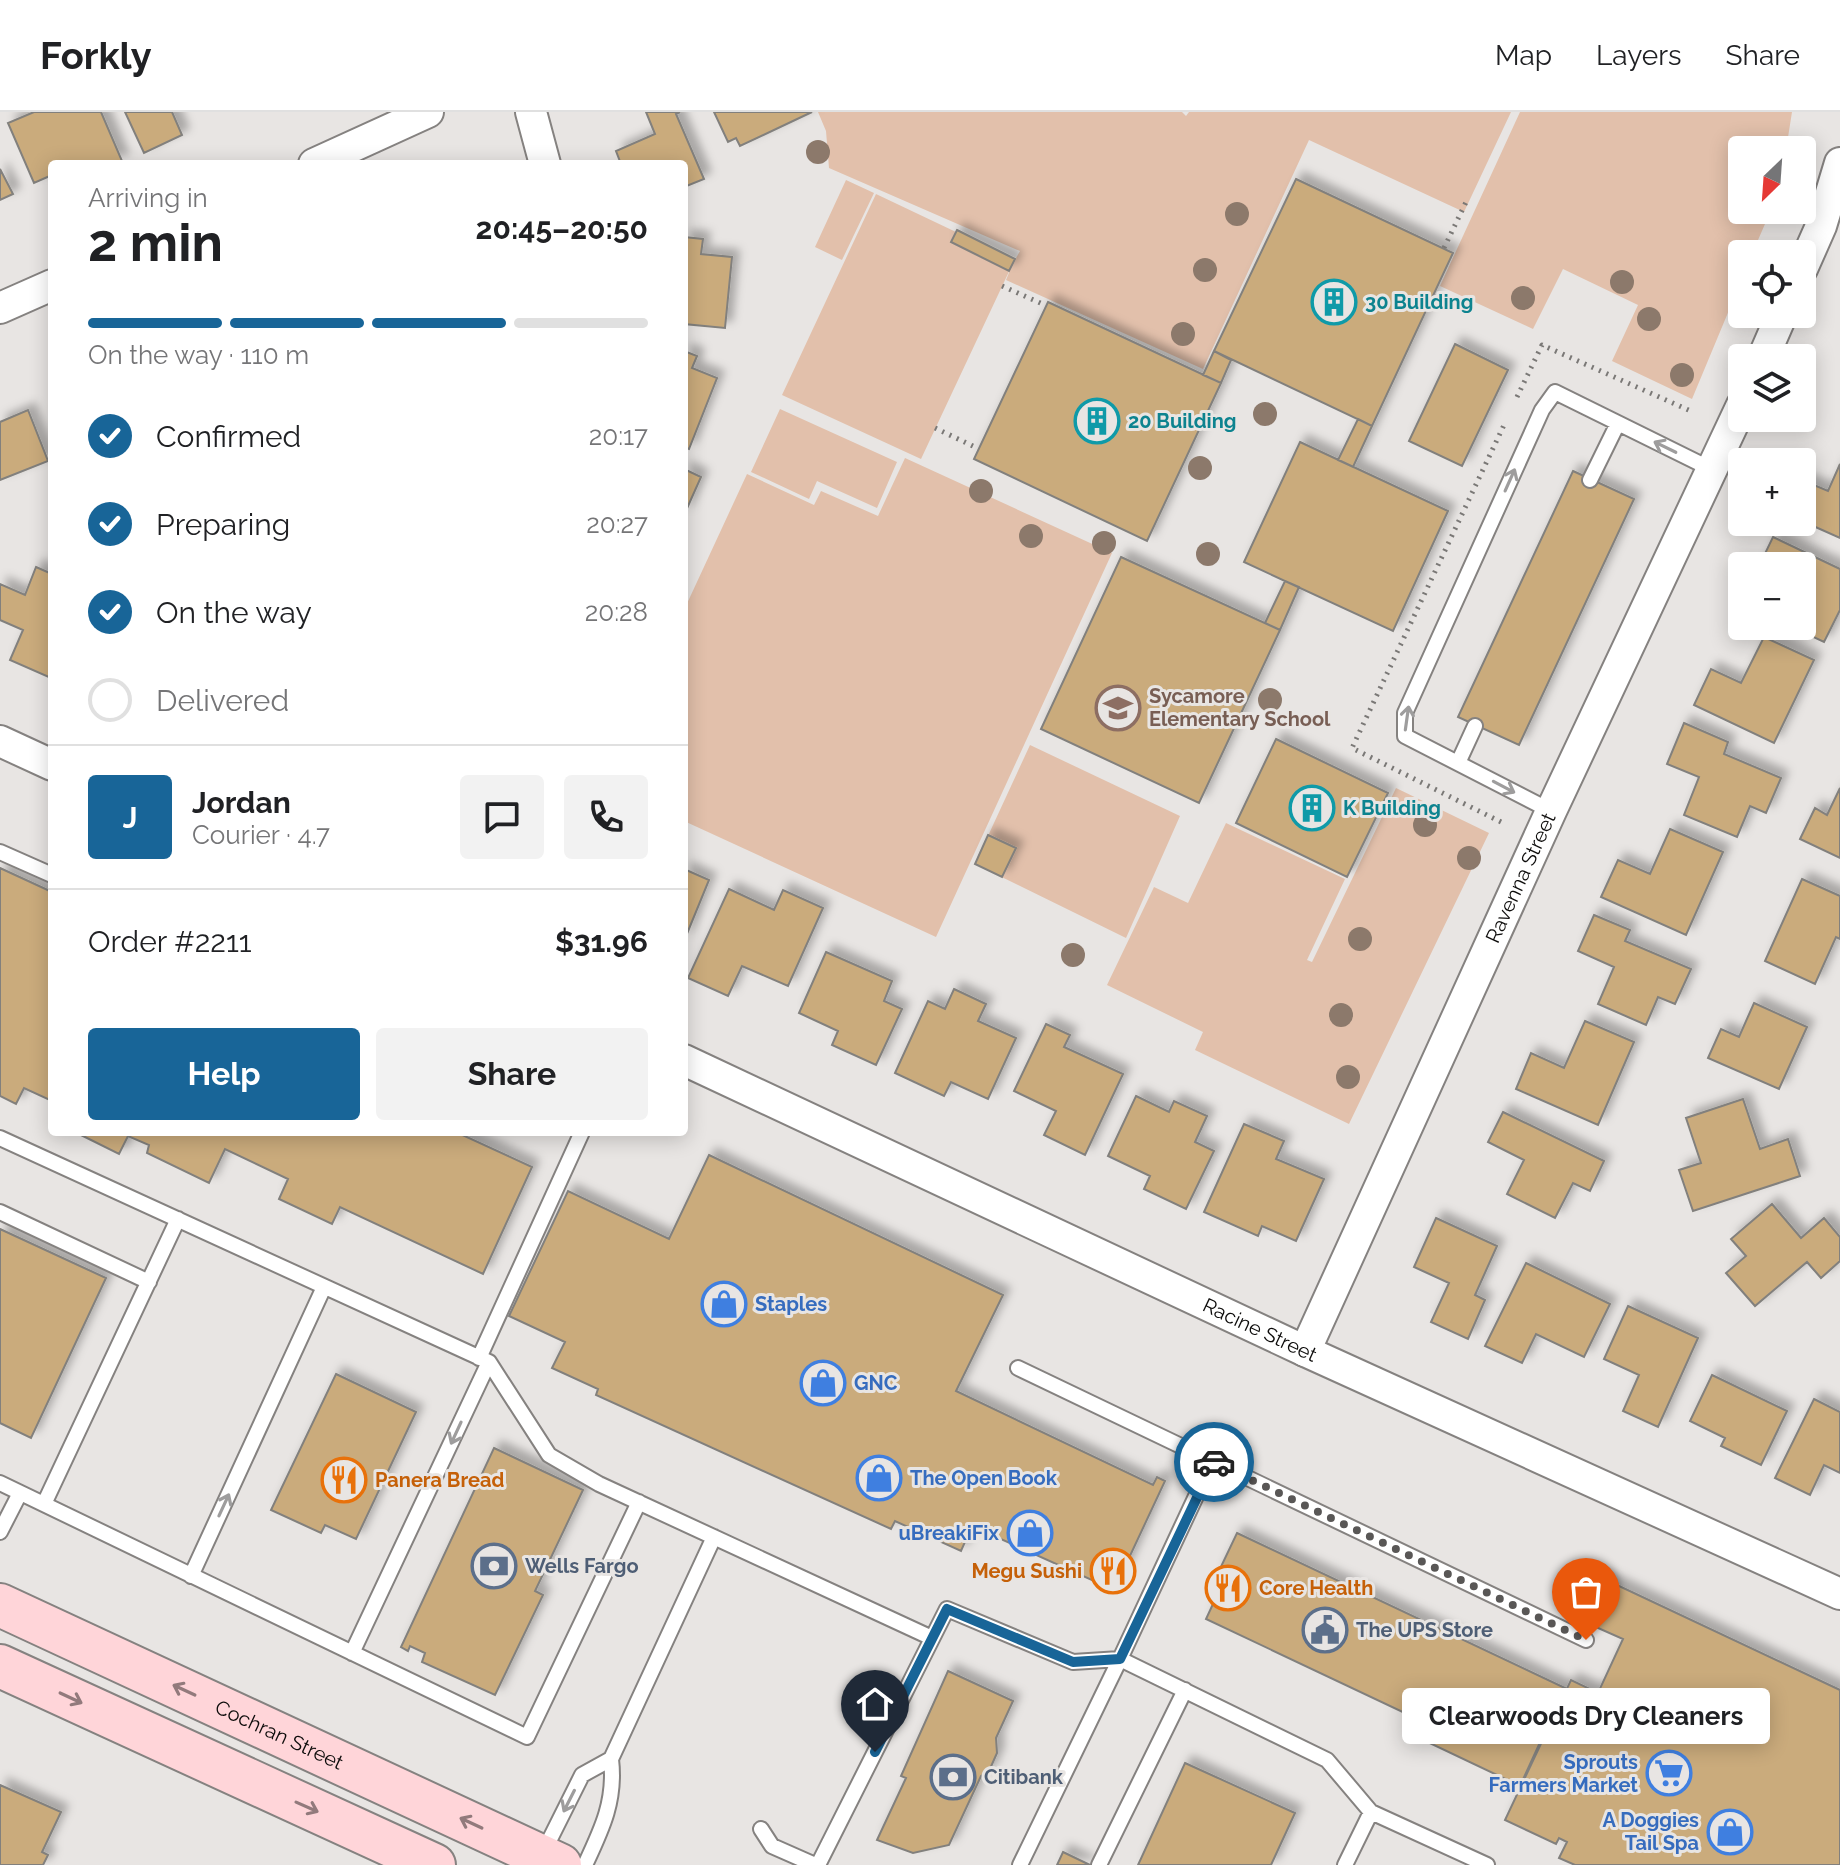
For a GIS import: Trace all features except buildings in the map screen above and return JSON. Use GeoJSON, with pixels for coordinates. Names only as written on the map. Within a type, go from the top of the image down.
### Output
{"type":"FeatureCollection","features":[{"type":"Feature","properties":{"kind":"main road","name":"Cochran Street"},"geometry":{"type":"LineString","coordinates":[[0,1605],[546,1862]]}},
{"type":"Feature","properties":{"kind":"main road"},"geometry":{"type":"LineString","coordinates":[[0,1666],[434,1865]]}},
{"type":"Feature","properties":{"kind":"street"},"geometry":{"type":"LineString","coordinates":[[323,160],[428,112]]}},
{"type":"Feature","properties":{"kind":"street"},"geometry":{"type":"LineString","coordinates":[[531,112],[544,160]]}},
{"type":"Feature","properties":{"kind":"street"},"geometry":{"type":"LineString","coordinates":[[1815,240],[1840,163]]}},
{"type":"Feature","properties":{"kind":"street"},"geometry":{"type":"LineString","coordinates":[[0,308],[48,287]]}},
{"type":"Feature","properties":{"kind":"street","name":"Ravenna Street"},"geometry":{"type":"LineString","coordinates":[[1305,1351],[1551,811],[1730,432]]}},
{"type":"Feature","properties":{"kind":"street"},"geometry":{"type":"LineString","coordinates":[[0,741],[48,763]]}},
{"type":"Feature","properties":{"kind":"street","name":"Racine Street"},"geometry":{"type":"LineString","coordinates":[[688,1062],[1305,1351],[1840,1594]]}},
{"type":"Feature","properties":{"kind":"lane"},"geometry":{"type":"LineString","coordinates":[[1551,811],[1405,736],[1405,713],[1542,410],[1555,392],[1713,470]]}},
{"type":"Feature","properties":{"kind":"lane"},"geometry":{"type":"LineString","coordinates":[[1590,480],[1618,423]]}},
{"type":"Feature","properties":{"kind":"lane"},"geometry":{"type":"LineString","coordinates":[[1458,763],[1475,726]]}},
{"type":"Feature","properties":{"kind":"lane"},"geometry":{"type":"LineString","coordinates":[[0,852],[48,873]]}},
{"type":"Feature","properties":{"kind":"lane"},"geometry":{"type":"LineString","coordinates":[[352,1653],[484,1360],[580,1136]]}},
{"type":"Feature","properties":{"kind":"lane"},"geometry":{"type":"LineString","coordinates":[[2,1144],[178,1219],[484,1360],[549,1455],[639,1502],[932,1638]]}},
{"type":"Feature","properties":{"kind":"lane"},"geometry":{"type":"LineString","coordinates":[[0,1212],[149,1282]]}},
{"type":"Feature","properties":{"kind":"lane"},"geometry":{"type":"LineString","coordinates":[[44,1504],[178,1219]]}},
{"type":"Feature","properties":{"kind":"lane"},"geometry":{"type":"LineString","coordinates":[[191,1576],[324,1287]]}},
{"type":"Feature","properties":{"kind":"lane"},"geometry":{"type":"LineString","coordinates":[[1018,1368],[1586,1640]]}},
{"type":"Feature","properties":{"kind":"lane"},"geometry":{"type":"LineString","coordinates":[[1020,1865],[1212,1462]]}},
{"type":"Feature","properties":{"kind":"lane"},"geometry":{"type":"LineString","coordinates":[[0,1483],[527,1737],[639,1502]]}},
{"type":"Feature","properties":{"kind":"lane"},"geometry":{"type":"LineString","coordinates":[[0,1532],[20,1493]]}},
{"type":"Feature","properties":{"kind":"lane"},"geometry":{"type":"LineString","coordinates":[[585,1865],[605,1824],[614,1787],[611,1759],[714,1537]]}},
{"type":"Feature","properties":{"kind":"lane"},"geometry":{"type":"LineString","coordinates":[[761,1829],[772,1846],[816,1865],[947,1609],[1073,1662],[1120,1659],[1327,1760],[1371,1812],[1487,1865]]}},
{"type":"Feature","properties":{"kind":"lane"},"geometry":{"type":"LineString","coordinates":[[1099,1865],[1185,1690]]}},
{"type":"Feature","properties":{"kind":"lane"},"geometry":{"type":"LineString","coordinates":[[546,1862],[582,1775],[611,1759]]}},
{"type":"Feature","properties":{"kind":"lane"},"geometry":{"type":"LineString","coordinates":[[1345,1865],[1371,1812]]}},
{"type":"Feature","properties":{"kind":"path"},"geometry":{"type":"LineString","coordinates":[[1444,248],[1467,200]]}},
{"type":"Feature","properties":{"kind":"path"},"geometry":{"type":"LineString","coordinates":[[1002,286],[1045,305]]}},
{"type":"Feature","properties":{"kind":"path"},"geometry":{"type":"LineString","coordinates":[[935,428],[977,448]]}},
{"type":"Feature","properties":{"kind":"shaded area"},"geometry":{"type":"Polygon","coordinates":[[[818,112],[1182,112],[1186,116],[1189,112],[1511,112],[1464,212],[1309,140],[1203,369],[1006,280],[1013,263],[921,459],[782,395],[876,194],[1015,260],[1020,251],[829,168],[826,131],[818,112]]]}},
{"type":"Feature","properties":{"kind":"shaded area"},"geometry":{"type":"Polygon","coordinates":[[[1520,112],[1792,112],[1788,136],[1728,136],[1728,224],[1765,224],[1758,240],[1728,240],[1728,313],[1692,399],[1612,361],[1638,305],[1563,269],[1533,329],[1440,286],[1520,112]]]}},
{"type":"Feature","properties":{"kind":"shaded area"},"geometry":{"type":"Polygon","coordinates":[[[846,180],[874,193],[842,260],[815,247],[846,180]]]}},
{"type":"Feature","properties":{"kind":"shaded area"},"geometry":{"type":"Polygon","coordinates":[[[780,409],[897,462],[877,508],[817,481],[809,499],[751,472],[780,409]]]}},
{"type":"Feature","properties":{"kind":"shaded area"},"geometry":{"type":"Polygon","coordinates":[[[905,458],[1112,553],[936,937],[688,823],[688,601],[747,474],[814,505],[821,491],[878,516],[905,458]]]}},
{"type":"Feature","properties":{"kind":"shaded area"},"geometry":{"type":"Polygon","coordinates":[[[1030,745],[1180,816],[1126,938],[975,864],[1030,745]]]}},
{"type":"Feature","properties":{"kind":"shaded area"},"geometry":{"type":"Polygon","coordinates":[[[1396,788],[1489,833],[1349,1124],[1195,1050],[1203,1032],[1107,985],[1154,887],[1188,903],[1226,823],[1345,879],[1307,960],[1312,962],[1396,788]]]}},
{"type":"Feature","properties":{"kind":"way so far"},"geometry":{"type":"LineString","coordinates":[[1214,1462],[1586,1640]]}},
{"type":"Feature","properties":{"kind":"place","name":"30 Building"},"geometry":{"type":"Point","coordinates":[1334,302]}},
{"type":"Feature","properties":{"kind":"place","name":"20 Building"},"geometry":{"type":"Point","coordinates":[1097,421]}},
{"type":"Feature","properties":{"kind":"place","name":"Sycamore Elementary School"},"geometry":{"type":"Point","coordinates":[1118,708]}},
{"type":"Feature","properties":{"kind":"place","name":"K Building"},"geometry":{"type":"Point","coordinates":[1312,808]}},
{"type":"Feature","properties":{"kind":"place","name":"Staples"},"geometry":{"type":"Point","coordinates":[724,1304]}},
{"type":"Feature","properties":{"kind":"place","name":"GNC"},"geometry":{"type":"Point","coordinates":[823,1383]}},
{"type":"Feature","properties":{"kind":"place","name":"The Open Book"},"geometry":{"type":"Point","coordinates":[879,1478]}},
{"type":"Feature","properties":{"kind":"place","name":"Panera Bread"},"geometry":{"type":"Point","coordinates":[344,1480]}},
{"type":"Feature","properties":{"kind":"place","name":"uBreakiFix"},"geometry":{"type":"Point","coordinates":[1030,1533]}},
{"type":"Feature","properties":{"kind":"place","name":"Wells Fargo"},"geometry":{"type":"Point","coordinates":[494,1566]}},
{"type":"Feature","properties":{"kind":"place","name":"Megu Sushi"},"geometry":{"type":"Point","coordinates":[1113,1571]}},
{"type":"Feature","properties":{"kind":"place","name":"Core Health"},"geometry":{"type":"Point","coordinates":[1228,1588]}},
{"type":"Feature","properties":{"kind":"place","name":"The UPS Store"},"geometry":{"type":"Point","coordinates":[1325,1630]}},
{"type":"Feature","properties":{"kind":"place","name":"Clearwoods Dry Cleaners"},"geometry":{"type":"Point","coordinates":[1586,1640]}},
{"type":"Feature","properties":{"kind":"place","name":"Sprouts Farmers Market"},"geometry":{"type":"Point","coordinates":[1669,1773]}},
{"type":"Feature","properties":{"kind":"place","name":"Citibank"},"geometry":{"type":"Point","coordinates":[953,1777]}},
{"type":"Feature","properties":{"kind":"place","name":"A Doggies Tail Spa"},"geometry":{"type":"Point","coordinates":[1730,1832]}},
{"type":"Feature","properties":{"kind":"route"},"geometry":{"type":"LineString","coordinates":[[875,1752],[947,1609],[1073,1662],[1120,1659],[1214,1462]]}}]}
